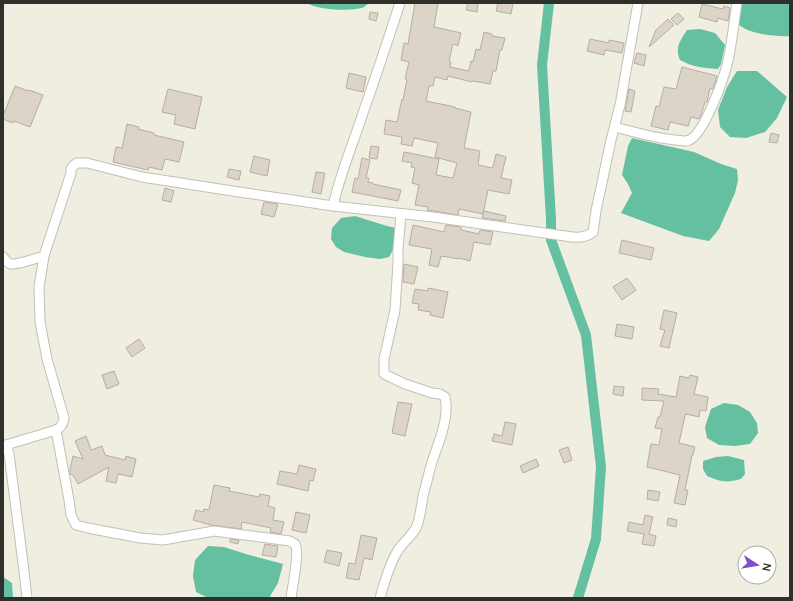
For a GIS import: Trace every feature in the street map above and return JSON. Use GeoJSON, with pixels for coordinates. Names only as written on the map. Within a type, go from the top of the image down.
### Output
{"type":"FeatureCollection","features":[{"type":"Feature","properties":{"kind":"street"},"geometry":{"type":"LineString","coordinates":[[333,206],[343,170],[400,3]]}},
{"type":"Feature","properties":{"kind":"street"},"geometry":{"type":"LineString","coordinates":[[26,598],[9,454],[5,446],[56,430],[60,428],[64,422],[47,359],[40,322],[39,287],[44,256],[71,173],[71,168],[74,165],[77,163],[87,163],[142,177],[333,206],[570,237],[583,237],[590,235],[593,232],[596,211],[620,105],[638,3]]}},
{"type":"Feature","properties":{"kind":"street"},"geometry":{"type":"LineString","coordinates":[[614,127],[668,140],[686,141],[692,139],[704,123],[723,79],[728,60],[737,3]]}},
{"type":"Feature","properties":{"kind":"street"},"geometry":{"type":"LineString","coordinates":[[380,598],[393,558],[416,528],[420,515],[423,495],[441,437],[446,414],[445,397],[440,394],[432,393],[405,384],[384,374],[384,359],[395,310],[401,214]]}},
{"type":"Feature","properties":{"kind":"street"},"geometry":{"type":"LineString","coordinates":[[3,257],[10,264],[44,256]]}},
{"type":"Feature","properties":{"kind":"street"},"geometry":{"type":"LineString","coordinates":[[56,430],[71,515],[76,525],[140,538],[163,540],[214,531],[290,541],[295,544],[296,549],[296,567],[291,598]]}},
{"type":"Feature","properties":{"kind":"shaded area"},"geometry":{"type":"Polygon","coordinates":[[[307,3],[369,3],[359,9],[343,10],[326,9],[307,3]]]}},
{"type":"Feature","properties":{"kind":"shaded area"},"geometry":{"type":"Polygon","coordinates":[[[741,3],[787,3],[790,6],[790,36],[761,34],[741,26],[737,22],[741,3]]]}},
{"type":"Feature","properties":{"kind":"shaded area"},"geometry":{"type":"Polygon","coordinates":[[[700,29],[715,33],[725,45],[721,64],[718,69],[694,66],[680,60],[678,48],[680,41],[687,30],[700,29]]]}},
{"type":"Feature","properties":{"kind":"shaded area"},"geometry":{"type":"Polygon","coordinates":[[[737,71],[757,71],[787,97],[777,118],[765,132],[746,138],[730,137],[720,127],[718,110],[727,87],[737,71]]]}},
{"type":"Feature","properties":{"kind":"shaded area"},"geometry":{"type":"Polygon","coordinates":[[[632,138],[694,152],[721,164],[737,169],[738,180],[735,193],[719,229],[709,241],[683,236],[621,213],[632,193],[622,175],[628,146],[632,138]]]}},
{"type":"Feature","properties":{"kind":"shaded area"},"geometry":{"type":"Polygon","coordinates":[[[355,216],[396,228],[394,248],[389,257],[380,259],[365,257],[344,252],[336,247],[331,239],[332,228],[341,218],[355,216]]]}},
{"type":"Feature","properties":{"kind":"shaded area"},"geometry":{"type":"Polygon","coordinates":[[[724,403],[738,405],[750,412],[757,423],[758,433],[750,444],[735,446],[719,445],[707,438],[705,427],[711,409],[724,403]]]}},
{"type":"Feature","properties":{"kind":"shaded area"},"geometry":{"type":"Polygon","coordinates":[[[728,456],[744,460],[745,474],[741,479],[724,481],[716,480],[707,476],[703,469],[703,461],[716,457],[728,456]]]}},
{"type":"Feature","properties":{"kind":"shaded area"},"geometry":{"type":"Polygon","coordinates":[[[208,546],[224,547],[283,564],[278,583],[269,598],[208,598],[196,592],[193,576],[195,560],[208,546]]]}},
{"type":"Feature","properties":{"kind":"shaded area"},"geometry":{"type":"Polygon","coordinates":[[[3,577],[12,583],[13,598],[3,598],[3,577]]]}},
{"type":"Feature","properties":{"kind":"building"},"geometry":{"type":"Polygon","coordinates":[[[415,3],[438,3],[434,27],[461,33],[458,46],[453,44],[449,61],[451,62],[450,67],[469,71],[476,49],[480,50],[484,32],[492,34],[492,36],[505,38],[502,50],[500,50],[496,71],[493,71],[490,84],[472,82],[448,76],[447,80],[435,77],[433,86],[429,86],[426,101],[471,112],[464,148],[480,151],[478,165],[492,168],[496,154],[506,157],[501,178],[512,180],[509,194],[488,190],[483,214],[459,209],[458,215],[427,210],[428,207],[415,205],[419,185],[412,183],[415,168],[411,167],[412,163],[402,161],[404,152],[439,159],[436,175],[453,178],[457,163],[435,157],[438,143],[414,138],[412,146],[401,144],[402,137],[384,134],[386,120],[397,122],[402,99],[403,100],[407,80],[405,79],[409,62],[401,60],[404,43],[408,44],[415,3]]]}},
{"type":"Feature","properties":{"kind":"building"},"geometry":{"type":"Polygon","coordinates":[[[468,3],[478,3],[477,12],[466,10],[468,3]]]}},
{"type":"Feature","properties":{"kind":"building"},"geometry":{"type":"Polygon","coordinates":[[[498,3],[513,3],[511,14],[496,11],[498,3]]]}},
{"type":"Feature","properties":{"kind":"building"},"geometry":{"type":"Polygon","coordinates":[[[702,4],[723,9],[724,6],[730,8],[728,21],[718,18],[717,22],[699,17],[702,4]]]}},
{"type":"Feature","properties":{"kind":"building"},"geometry":{"type":"Polygon","coordinates":[[[370,12],[378,13],[376,21],[369,19],[370,12]]]}},
{"type":"Feature","properties":{"kind":"building"},"geometry":{"type":"Polygon","coordinates":[[[678,13],[684,19],[677,25],[671,19],[678,13]]]}},
{"type":"Feature","properties":{"kind":"building"},"geometry":{"type":"Polygon","coordinates":[[[668,19],[674,25],[649,47],[656,30],[668,19]]]}},
{"type":"Feature","properties":{"kind":"building"},"geometry":{"type":"Polygon","coordinates":[[[590,39],[609,43],[609,40],[624,43],[622,53],[605,50],[604,55],[587,51],[590,39]]]}},
{"type":"Feature","properties":{"kind":"building"},"geometry":{"type":"Polygon","coordinates":[[[637,53],[646,55],[644,66],[634,63],[637,53]]]}},
{"type":"Feature","properties":{"kind":"building"},"geometry":{"type":"Polygon","coordinates":[[[682,67],[717,76],[713,89],[710,88],[707,102],[705,102],[699,119],[691,117],[688,126],[670,122],[668,130],[651,126],[656,106],[659,107],[664,87],[676,89],[682,67]]]}},
{"type":"Feature","properties":{"kind":"building"},"geometry":{"type":"Polygon","coordinates":[[[349,73],[366,77],[363,92],[346,88],[349,73]]]}},
{"type":"Feature","properties":{"kind":"building"},"geometry":{"type":"Polygon","coordinates":[[[15,86],[43,95],[30,127],[14,121],[13,123],[3,119],[15,86]]]}},
{"type":"Feature","properties":{"kind":"building"},"geometry":{"type":"Polygon","coordinates":[[[168,89],[202,97],[195,129],[174,124],[176,115],[162,112],[168,89]]]}},
{"type":"Feature","properties":{"kind":"building"},"geometry":{"type":"Polygon","coordinates":[[[629,89],[635,91],[631,112],[625,111],[629,89]]]}},
{"type":"Feature","properties":{"kind":"building"},"geometry":{"type":"Polygon","coordinates":[[[127,124],[139,127],[138,129],[154,133],[154,135],[184,142],[179,162],[165,159],[162,170],[149,167],[148,170],[113,162],[116,147],[122,148],[127,124]]]}},
{"type":"Feature","properties":{"kind":"building"},"geometry":{"type":"Polygon","coordinates":[[[771,133],[779,135],[777,143],[769,142],[771,133]]]}},
{"type":"Feature","properties":{"kind":"building"},"geometry":{"type":"Polygon","coordinates":[[[371,146],[379,147],[377,159],[369,158],[371,146]]]}},
{"type":"Feature","properties":{"kind":"building"},"geometry":{"type":"Polygon","coordinates":[[[254,156],[270,160],[267,176],[250,172],[254,156]]]}},
{"type":"Feature","properties":{"kind":"building"},"geometry":{"type":"Polygon","coordinates":[[[362,158],[370,160],[366,178],[369,178],[368,182],[401,190],[398,201],[352,192],[355,178],[358,179],[362,158]]]}},
{"type":"Feature","properties":{"kind":"building"},"geometry":{"type":"Polygon","coordinates":[[[229,169],[241,171],[239,180],[227,177],[229,169]]]}},
{"type":"Feature","properties":{"kind":"building"},"geometry":{"type":"Polygon","coordinates":[[[316,172],[325,173],[321,194],[312,192],[316,172]]]}},
{"type":"Feature","properties":{"kind":"building"},"geometry":{"type":"Polygon","coordinates":[[[165,188],[174,191],[171,202],[162,200],[165,188]]]}},
{"type":"Feature","properties":{"kind":"building"},"geometry":{"type":"Polygon","coordinates":[[[264,202],[278,204],[274,217],[261,214],[264,202]]]}},
{"type":"Feature","properties":{"kind":"building"},"geometry":{"type":"Polygon","coordinates":[[[484,211],[506,216],[505,221],[482,218],[484,211]]]}},
{"type":"Feature","properties":{"kind":"building"},"geometry":{"type":"Polygon","coordinates":[[[413,225],[444,232],[446,225],[461,227],[461,230],[479,234],[480,230],[493,232],[490,245],[474,242],[470,261],[441,256],[438,267],[429,265],[432,249],[409,245],[413,225]]]}},
{"type":"Feature","properties":{"kind":"building"},"geometry":{"type":"Polygon","coordinates":[[[622,240],[654,248],[651,260],[619,253],[622,240]]]}},
{"type":"Feature","properties":{"kind":"building"},"geometry":{"type":"Polygon","coordinates":[[[404,264],[418,267],[414,284],[403,282],[404,264]]]}},
{"type":"Feature","properties":{"kind":"building"},"geometry":{"type":"Polygon","coordinates":[[[627,278],[636,290],[622,300],[613,287],[627,278]]]}},
{"type":"Feature","properties":{"kind":"building"},"geometry":{"type":"Polygon","coordinates":[[[428,288],[448,292],[443,318],[430,315],[431,312],[418,310],[419,304],[412,303],[415,289],[428,291],[428,288]]]}},
{"type":"Feature","properties":{"kind":"building"},"geometry":{"type":"Polygon","coordinates":[[[664,310],[677,313],[669,348],[660,346],[665,330],[660,329],[664,310]]]}},
{"type":"Feature","properties":{"kind":"building"},"geometry":{"type":"Polygon","coordinates":[[[617,324],[634,327],[632,339],[615,336],[617,324]]]}},
{"type":"Feature","properties":{"kind":"building"},"geometry":{"type":"Polygon","coordinates":[[[139,339],[145,348],[132,357],[126,348],[139,339]]]}},
{"type":"Feature","properties":{"kind":"building"},"geometry":{"type":"Polygon","coordinates":[[[114,371],[119,384],[107,389],[102,375],[114,371]]]}},
{"type":"Feature","properties":{"kind":"building"},"geometry":{"type":"Polygon","coordinates":[[[690,375],[698,377],[694,394],[708,397],[706,411],[700,410],[699,417],[686,414],[679,443],[695,447],[685,490],[688,490],[685,505],[674,503],[680,475],[647,467],[651,444],[659,445],[662,429],[655,428],[658,417],[660,417],[664,401],[642,400],[642,388],[659,389],[658,394],[676,397],[680,376],[689,378],[690,375]]]}},
{"type":"Feature","properties":{"kind":"building"},"geometry":{"type":"Polygon","coordinates":[[[614,386],[624,387],[623,396],[613,394],[614,386]]]}},
{"type":"Feature","properties":{"kind":"building"},"geometry":{"type":"Polygon","coordinates":[[[398,402],[412,404],[405,436],[392,433],[398,402]]]}},
{"type":"Feature","properties":{"kind":"building"},"geometry":{"type":"Polygon","coordinates":[[[505,422],[516,424],[512,445],[492,441],[494,434],[502,436],[505,422]]]}},
{"type":"Feature","properties":{"kind":"building"},"geometry":{"type":"Polygon","coordinates":[[[86,436],[91,450],[102,446],[105,455],[125,460],[126,456],[136,459],[132,477],[118,474],[116,483],[106,481],[109,467],[78,484],[73,475],[70,474],[70,470],[73,456],[83,459],[75,441],[86,436]]]}},
{"type":"Feature","properties":{"kind":"building"},"geometry":{"type":"Polygon","coordinates":[[[568,447],[572,460],[564,463],[559,450],[568,447]]]}},
{"type":"Feature","properties":{"kind":"building"},"geometry":{"type":"Polygon","coordinates":[[[536,459],[539,466],[523,473],[520,466],[536,459]]]}},
{"type":"Feature","properties":{"kind":"building"},"geometry":{"type":"Polygon","coordinates":[[[299,465],[316,469],[313,481],[310,480],[308,491],[277,484],[280,471],[297,474],[299,465]]]}},
{"type":"Feature","properties":{"kind":"building"},"geometry":{"type":"Polygon","coordinates":[[[214,485],[230,488],[229,491],[259,497],[260,494],[270,496],[268,506],[275,508],[273,520],[284,522],[281,534],[270,532],[271,528],[242,522],[241,529],[211,525],[193,520],[196,510],[203,512],[204,509],[209,510],[214,485]]]}},
{"type":"Feature","properties":{"kind":"building"},"geometry":{"type":"Polygon","coordinates":[[[648,490],[660,492],[658,501],[647,499],[648,490]]]}},
{"type":"Feature","properties":{"kind":"building"},"geometry":{"type":"Polygon","coordinates":[[[296,512],[310,515],[306,533],[292,530],[296,512]]]}},
{"type":"Feature","properties":{"kind":"building"},"geometry":{"type":"Polygon","coordinates":[[[645,515],[653,517],[649,534],[656,536],[654,546],[642,544],[644,534],[627,531],[629,522],[643,525],[645,515]]]}},
{"type":"Feature","properties":{"kind":"building"},"geometry":{"type":"Polygon","coordinates":[[[668,518],[677,520],[676,527],[667,525],[668,518]]]}},
{"type":"Feature","properties":{"kind":"building"},"geometry":{"type":"Polygon","coordinates":[[[361,535],[377,538],[372,560],[364,558],[359,580],[346,578],[349,563],[355,564],[361,535]]]}},
{"type":"Feature","properties":{"kind":"building"},"geometry":{"type":"Polygon","coordinates":[[[230,539],[239,540],[238,544],[230,542],[230,539]]]}},
{"type":"Feature","properties":{"kind":"building"},"geometry":{"type":"Polygon","coordinates":[[[265,544],[278,546],[276,557],[262,555],[265,544]]]}},
{"type":"Feature","properties":{"kind":"building"},"geometry":{"type":"Polygon","coordinates":[[[327,550],[342,553],[339,566],[324,562],[327,550]]]}},
{"type":"Feature","properties":{"kind":"waterway"},"geometry":{"type":"LineString","coordinates":[[549,3],[542,65],[551,240],[586,335],[601,467],[596,539],[578,598]]}}]}
